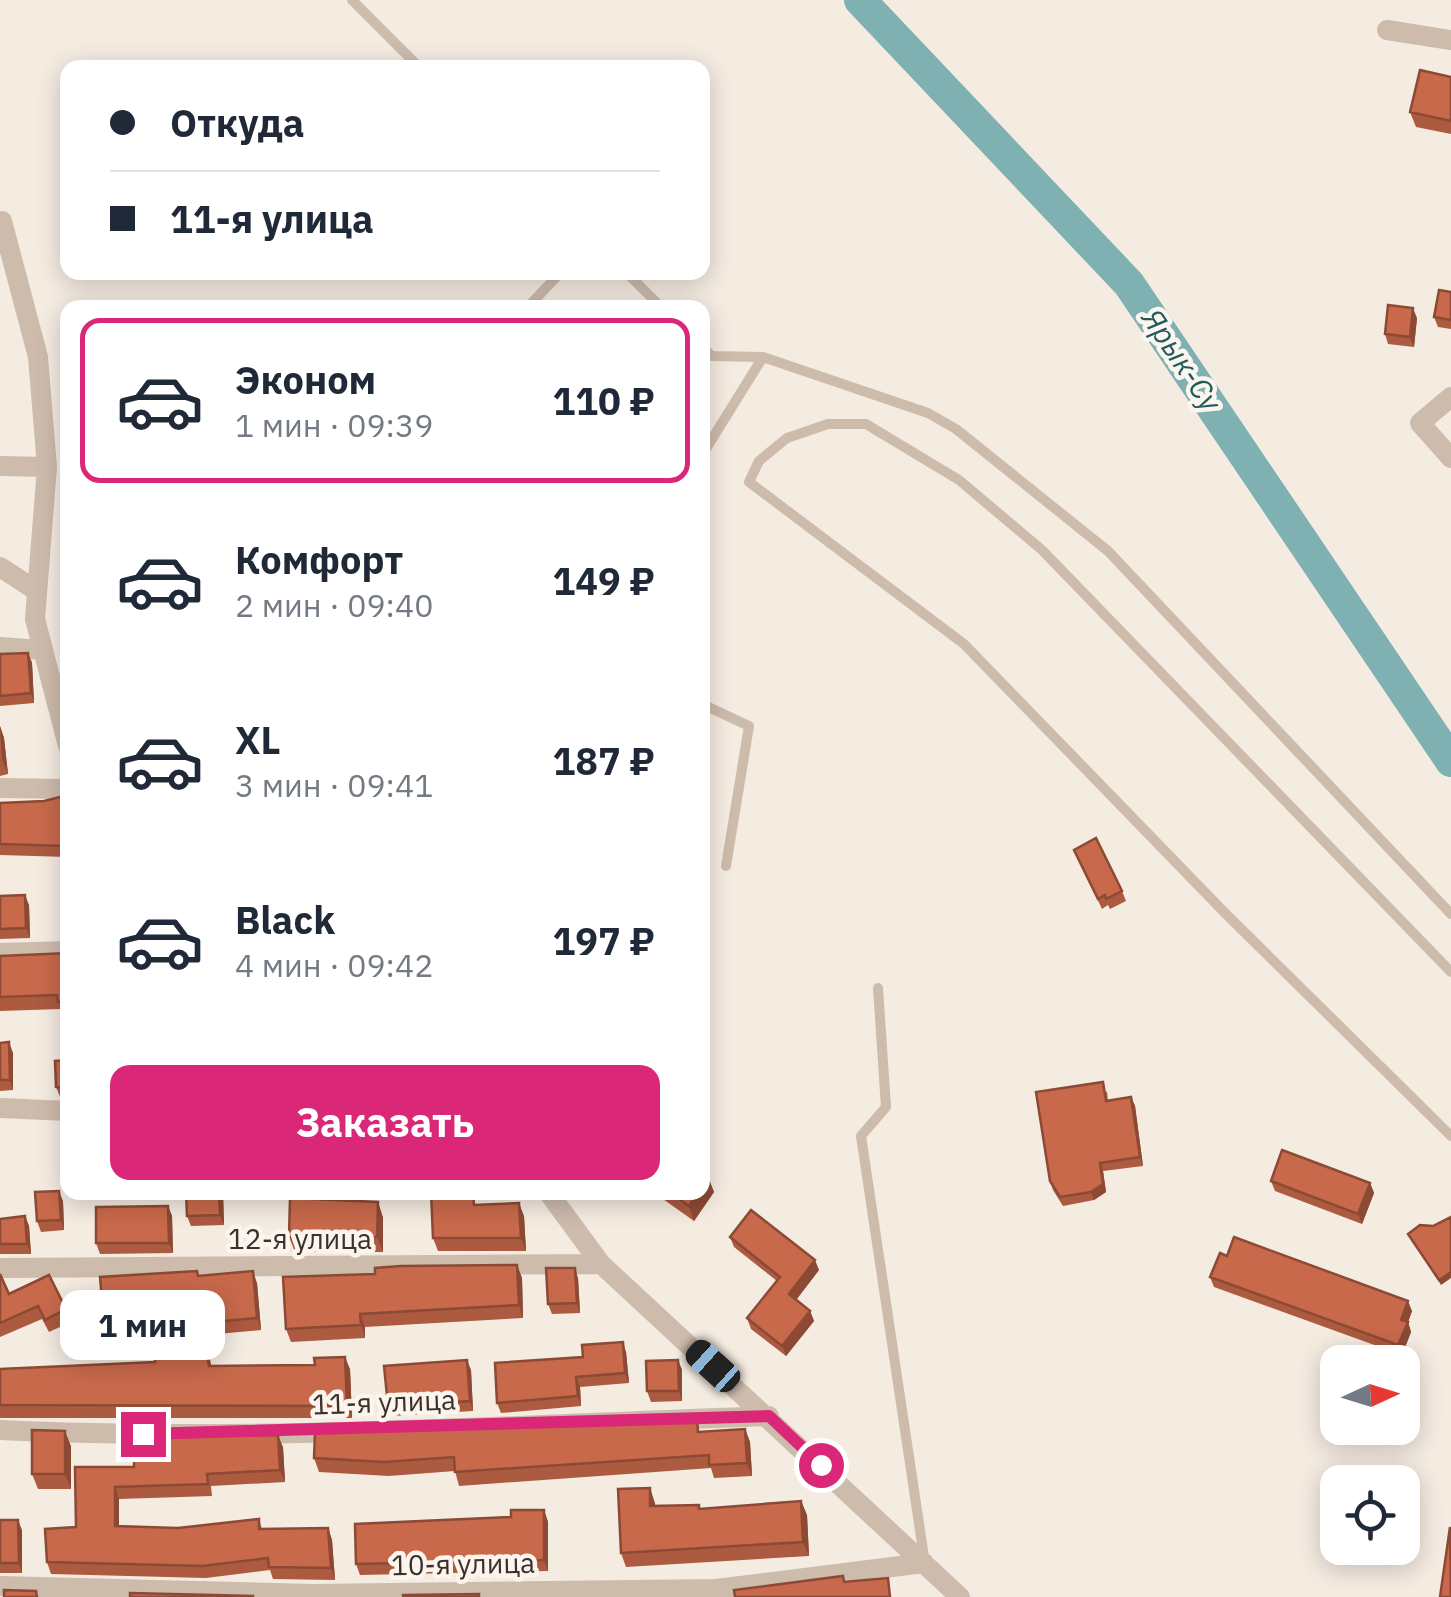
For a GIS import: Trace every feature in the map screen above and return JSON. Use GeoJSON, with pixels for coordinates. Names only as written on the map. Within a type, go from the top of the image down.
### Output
{"type":"FeatureCollection","features":[{"type":"Feature","properties":{"kind":"street"},"geometry":{"type":"LineString","coordinates":[[1388,30],[1451,40]]}},
{"type":"Feature","properties":{"kind":"street"},"geometry":{"type":"LineString","coordinates":[[2,221],[38,357],[47,467],[34,619],[60,716]]}},
{"type":"Feature","properties":{"kind":"street"},"geometry":{"type":"LineString","coordinates":[[1451,397],[1420,423],[1451,458]]}},
{"type":"Feature","properties":{"kind":"street"},"geometry":{"type":"LineString","coordinates":[[0,466],[47,467]]}},
{"type":"Feature","properties":{"kind":"street"},"geometry":{"type":"LineString","coordinates":[[0,566],[37,591]]}},
{"type":"Feature","properties":{"kind":"street"},"geometry":{"type":"LineString","coordinates":[[0,648],[42,650]]}},
{"type":"Feature","properties":{"kind":"street"},"geometry":{"type":"LineString","coordinates":[[0,788],[60,788]]}},
{"type":"Feature","properties":{"kind":"street"},"geometry":{"type":"LineString","coordinates":[[0,953],[60,951]]}},
{"type":"Feature","properties":{"kind":"street"},"geometry":{"type":"LineString","coordinates":[[0,1108],[60,1110]]}},
{"type":"Feature","properties":{"kind":"street"},"geometry":{"type":"LineString","coordinates":[[554,1200],[601,1264],[960,1597]]}},
{"type":"Feature","properties":{"kind":"street","name":"12-я улица"},"geometry":{"type":"LineString","coordinates":[[0,1268],[601,1264]]}},
{"type":"Feature","properties":{"kind":"street","name":"11-я улица"},"geometry":{"type":"LineString","coordinates":[[0,1430],[104,1435],[337,1432],[769,1416]]}},
{"type":"Feature","properties":{"kind":"street","name":"10-я улица"},"geometry":{"type":"LineString","coordinates":[[0,1586],[313,1594],[716,1589],[924,1563]]}},
{"type":"Feature","properties":{"kind":"lane"},"geometry":{"type":"LineString","coordinates":[[352,0],[412,60]]}},
{"type":"Feature","properties":{"kind":"lane"},"geometry":{"type":"LineString","coordinates":[[535,300],[554,280]]}},
{"type":"Feature","properties":{"kind":"lane"},"geometry":{"type":"LineString","coordinates":[[634,280],[654,300]]}},
{"type":"Feature","properties":{"kind":"lane"},"geometry":{"type":"LineString","coordinates":[[710,354],[763,357],[928,414],[956,429],[1108,551],[1451,914]]}},
{"type":"Feature","properties":{"kind":"lane"},"geometry":{"type":"LineString","coordinates":[[710,442],[763,357]]}},
{"type":"Feature","properties":{"kind":"lane"},"geometry":{"type":"LineString","coordinates":[[1451,972],[1042,550],[960,480],[866,424],[828,424],[787,438],[759,461],[748,482],[964,644],[1225,913],[1451,1136]]}},
{"type":"Feature","properties":{"kind":"lane"},"geometry":{"type":"LineString","coordinates":[[710,708],[749,726],[726,866]]}},
{"type":"Feature","properties":{"kind":"lane"},"geometry":{"type":"LineString","coordinates":[[878,988],[886,1107],[861,1136],[924,1563]]}},
{"type":"Feature","properties":{"kind":"building"},"geometry":{"type":"Polygon","coordinates":[[[1420,70],[1451,77],[1451,121],[1410,112],[1420,70]]]}},
{"type":"Feature","properties":{"kind":"building"},"geometry":{"type":"Polygon","coordinates":[[[1439,290],[1451,292],[1451,320],[1434,317],[1439,290]]]}},
{"type":"Feature","properties":{"kind":"building"},"geometry":{"type":"Polygon","coordinates":[[[1388,305],[1413,308],[1410,337],[1385,334],[1388,305]]]}},
{"type":"Feature","properties":{"kind":"building"},"geometry":{"type":"Polygon","coordinates":[[[28,653],[31,693],[0,696],[0,654],[28,653]]]}},
{"type":"Feature","properties":{"kind":"building"},"geometry":{"type":"Polygon","coordinates":[[[60,797],[60,846],[0,844],[0,803],[60,797]]]}},
{"type":"Feature","properties":{"kind":"building"},"geometry":{"type":"Polygon","coordinates":[[[1096,838],[1122,891],[1106,899],[1105,895],[1098,899],[1074,850],[1096,838]]]}},
{"type":"Feature","properties":{"kind":"building"},"geometry":{"type":"Polygon","coordinates":[[[25,895],[26,928],[0,929],[0,896],[25,895]]]}},
{"type":"Feature","properties":{"kind":"building"},"geometry":{"type":"Polygon","coordinates":[[[60,953],[60,1002],[57,995],[0,997],[0,956],[60,953]]]}},
{"type":"Feature","properties":{"kind":"building"},"geometry":{"type":"Polygon","coordinates":[[[9,1042],[10,1080],[0,1080],[0,1043],[9,1042]]]}},
{"type":"Feature","properties":{"kind":"building"},"geometry":{"type":"Polygon","coordinates":[[[55,1061],[60,1061],[60,1088],[56,1087],[55,1061]]]}},
{"type":"Feature","properties":{"kind":"building"},"geometry":{"type":"Polygon","coordinates":[[[1103,1082],[1106,1101],[1131,1097],[1140,1157],[1100,1163],[1103,1184],[1091,1192],[1060,1197],[1050,1181],[1036,1092],[1103,1082]]]}},
{"type":"Feature","properties":{"kind":"building"},"geometry":{"type":"Polygon","coordinates":[[[1282,1150],[1370,1183],[1358,1214],[1271,1181],[1282,1150]]]}},
{"type":"Feature","properties":{"kind":"building"},"geometry":{"type":"Polygon","coordinates":[[[59,1191],[61,1220],[37,1221],[35,1192],[59,1191]]]}},
{"type":"Feature","properties":{"kind":"building"},"geometry":{"type":"Polygon","coordinates":[[[186,1200],[219,1200],[220,1215],[187,1216],[186,1200]]]}},
{"type":"Feature","properties":{"kind":"building"},"geometry":{"type":"Polygon","coordinates":[[[290,1200],[378,1202],[377,1237],[289,1237],[290,1200]]]}},
{"type":"Feature","properties":{"kind":"building"},"geometry":{"type":"Polygon","coordinates":[[[431,1200],[474,1200],[474,1205],[519,1203],[521,1238],[433,1238],[431,1200]]]}},
{"type":"Feature","properties":{"kind":"building"},"geometry":{"type":"Polygon","coordinates":[[[168,1206],[169,1243],[96,1243],[96,1207],[168,1206]]]}},
{"type":"Feature","properties":{"kind":"building"},"geometry":{"type":"Polygon","coordinates":[[[751,1210],[815,1260],[789,1294],[810,1311],[782,1346],[747,1318],[780,1277],[730,1237],[751,1210]]]}},
{"type":"Feature","properties":{"kind":"building"},"geometry":{"type":"Polygon","coordinates":[[[25,1216],[27,1244],[0,1244],[0,1219],[25,1216]]]}},
{"type":"Feature","properties":{"kind":"building"},"geometry":{"type":"Polygon","coordinates":[[[1451,1217],[1451,1272],[1439,1280],[1408,1234],[1420,1225],[1433,1226],[1451,1217]]]}},
{"type":"Feature","properties":{"kind":"building"},"geometry":{"type":"Polygon","coordinates":[[[1234,1237],[1408,1301],[1401,1320],[1408,1322],[1398,1345],[1210,1277],[1220,1253],[1227,1256],[1234,1237]]]}},
{"type":"Feature","properties":{"kind":"building"},"geometry":{"type":"Polygon","coordinates":[[[517,1265],[519,1305],[360,1314],[361,1325],[286,1329],[283,1277],[375,1274],[375,1268],[401,1266],[517,1265]]]}},
{"type":"Feature","properties":{"kind":"building"},"geometry":{"type":"Polygon","coordinates":[[[546,1268],[575,1268],[577,1303],[548,1304],[546,1268]]]}},
{"type":"Feature","properties":{"kind":"building"},"geometry":{"type":"Polygon","coordinates":[[[197,1271],[198,1276],[253,1271],[257,1318],[202,1323],[209,1366],[315,1365],[314,1358],[345,1357],[347,1406],[0,1405],[0,1369],[155,1362],[153,1332],[105,1336],[100,1277],[197,1271]]]}},
{"type":"Feature","properties":{"kind":"building"},"geometry":{"type":"Polygon","coordinates":[[[0,1274],[9,1294],[49,1275],[66,1309],[45,1320],[38,1306],[0,1323],[0,1274]]]}},
{"type":"Feature","properties":{"kind":"building"},"geometry":{"type":"Polygon","coordinates":[[[623,1342],[625,1373],[576,1377],[578,1396],[497,1403],[495,1363],[583,1357],[582,1345],[623,1342]]]}},
{"type":"Feature","properties":{"kind":"building"},"geometry":{"type":"Polygon","coordinates":[[[467,1360],[470,1401],[388,1406],[384,1366],[467,1360]]]}},
{"type":"Feature","properties":{"kind":"building"},"geometry":{"type":"Polygon","coordinates":[[[678,1360],[679,1391],[647,1391],[646,1361],[678,1360]]]}},
{"type":"Feature","properties":{"kind":"building"},"geometry":{"type":"Polygon","coordinates":[[[697,1419],[698,1432],[745,1429],[747,1463],[709,1465],[709,1455],[455,1472],[454,1457],[384,1462],[314,1458],[315,1433],[697,1419]]]}},
{"type":"Feature","properties":{"kind":"building"},"geometry":{"type":"Polygon","coordinates":[[[32,1430],[65,1431],[65,1474],[32,1474],[32,1430]]]}},
{"type":"Feature","properties":{"kind":"building"},"geometry":{"type":"Polygon","coordinates":[[[278,1435],[280,1470],[207,1474],[208,1484],[115,1487],[115,1526],[178,1528],[259,1519],[259,1529],[328,1528],[331,1568],[269,1567],[268,1558],[202,1566],[47,1562],[45,1529],[76,1527],[75,1467],[134,1467],[134,1436],[278,1435]]]}},
{"type":"Feature","properties":{"kind":"building"},"geometry":{"type":"Polygon","coordinates":[[[650,1488],[650,1506],[699,1505],[699,1509],[801,1501],[803,1542],[621,1553],[618,1489],[650,1488]]]}},
{"type":"Feature","properties":{"kind":"building"},"geometry":{"type":"Polygon","coordinates":[[[511,1510],[544,1510],[544,1560],[356,1564],[355,1524],[511,1517],[511,1510]]]}},
{"type":"Feature","properties":{"kind":"building"},"geometry":{"type":"Polygon","coordinates":[[[0,1520],[18,1520],[19,1563],[0,1563],[0,1520]]]}},
{"type":"Feature","properties":{"kind":"building"},"geometry":{"type":"Polygon","coordinates":[[[1450,1527],[1451,1597],[1440,1597],[1450,1527]]]}},
{"type":"Feature","properties":{"kind":"building"},"geometry":{"type":"Polygon","coordinates":[[[843,1576],[844,1582],[888,1578],[890,1597],[735,1597],[734,1590],[843,1576]]]}},
{"type":"Feature","properties":{"kind":"building"},"geometry":{"type":"Polygon","coordinates":[[[4,1590],[36,1591],[37,1597],[4,1597],[4,1590]]]}},
{"type":"Feature","properties":{"kind":"building"},"geometry":{"type":"Polygon","coordinates":[[[130,1593],[253,1596],[253,1597],[130,1597],[130,1593]]]}},
{"type":"Feature","properties":{"kind":"building"},"geometry":{"type":"Polygon","coordinates":[[[403,1595],[479,1597],[403,1597],[403,1595]]]}},
{"type":"Feature","properties":{"kind":"waterway","name":"Ярык-Су"},"geometry":{"type":"LineString","coordinates":[[860,0],[1129,284],[1451,761]]}},
{"type":"Feature","properties":{"kind":"route"},"geometry":{"type":"LineString","coordinates":[[143,1434],[337,1432],[769,1416],[821,1465]]}}]}
